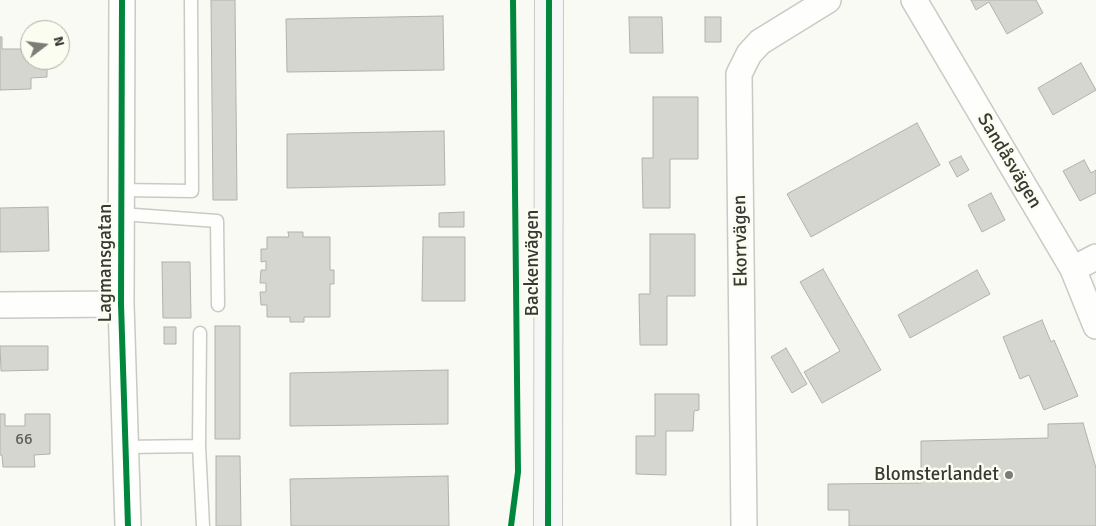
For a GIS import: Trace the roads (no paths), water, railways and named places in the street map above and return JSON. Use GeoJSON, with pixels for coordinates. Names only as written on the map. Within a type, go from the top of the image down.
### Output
{"type":"FeatureCollection","features":[{"type":"Feature","properties":{"kind":"street","name":"Lagmansgatan"},"geometry":{"type":"LineString","coordinates":[[122,0],[120,304],[128,526]]}},
{"type":"Feature","properties":{"kind":"street","name":"Backenvägen"},"geometry":{"type":"LineString","coordinates":[[548,526],[549,0]]}},
{"type":"Feature","properties":{"kind":"street","name":"Ekorrvägen"},"geometry":{"type":"LineString","coordinates":[[744,526],[739,74],[749,54],[760,42],[828,0]]}},
{"type":"Feature","properties":{"kind":"street","name":"Sandåsvägen"},"geometry":{"type":"LineString","coordinates":[[914,0],[1073,269],[1096,326]]}},
{"type":"Feature","properties":{"kind":"street"},"geometry":{"type":"LineString","coordinates":[[1073,269],[1096,257]]}},
{"type":"Feature","properties":{"kind":"street"},"geometry":{"type":"LineString","coordinates":[[0,305],[120,304]]}},
{"type":"Feature","properties":{"kind":"lane"},"geometry":{"type":"LineString","coordinates":[[121,202],[192,190],[191,0]]}},
{"type":"Feature","properties":{"kind":"lane"},"geometry":{"type":"LineString","coordinates":[[121,202],[217,221],[218,305]]}},
{"type":"Feature","properties":{"kind":"lane"},"geometry":{"type":"LineString","coordinates":[[200,333],[199,446],[203,526]]}},
{"type":"Feature","properties":{"kind":"lane"},"geometry":{"type":"LineString","coordinates":[[125,447],[199,446]]}},
{"type":"Feature","properties":{"kind":"place","name":"Blomsterlandet"},"geometry":{"type":"Point","coordinates":[1009,475]}}]}
